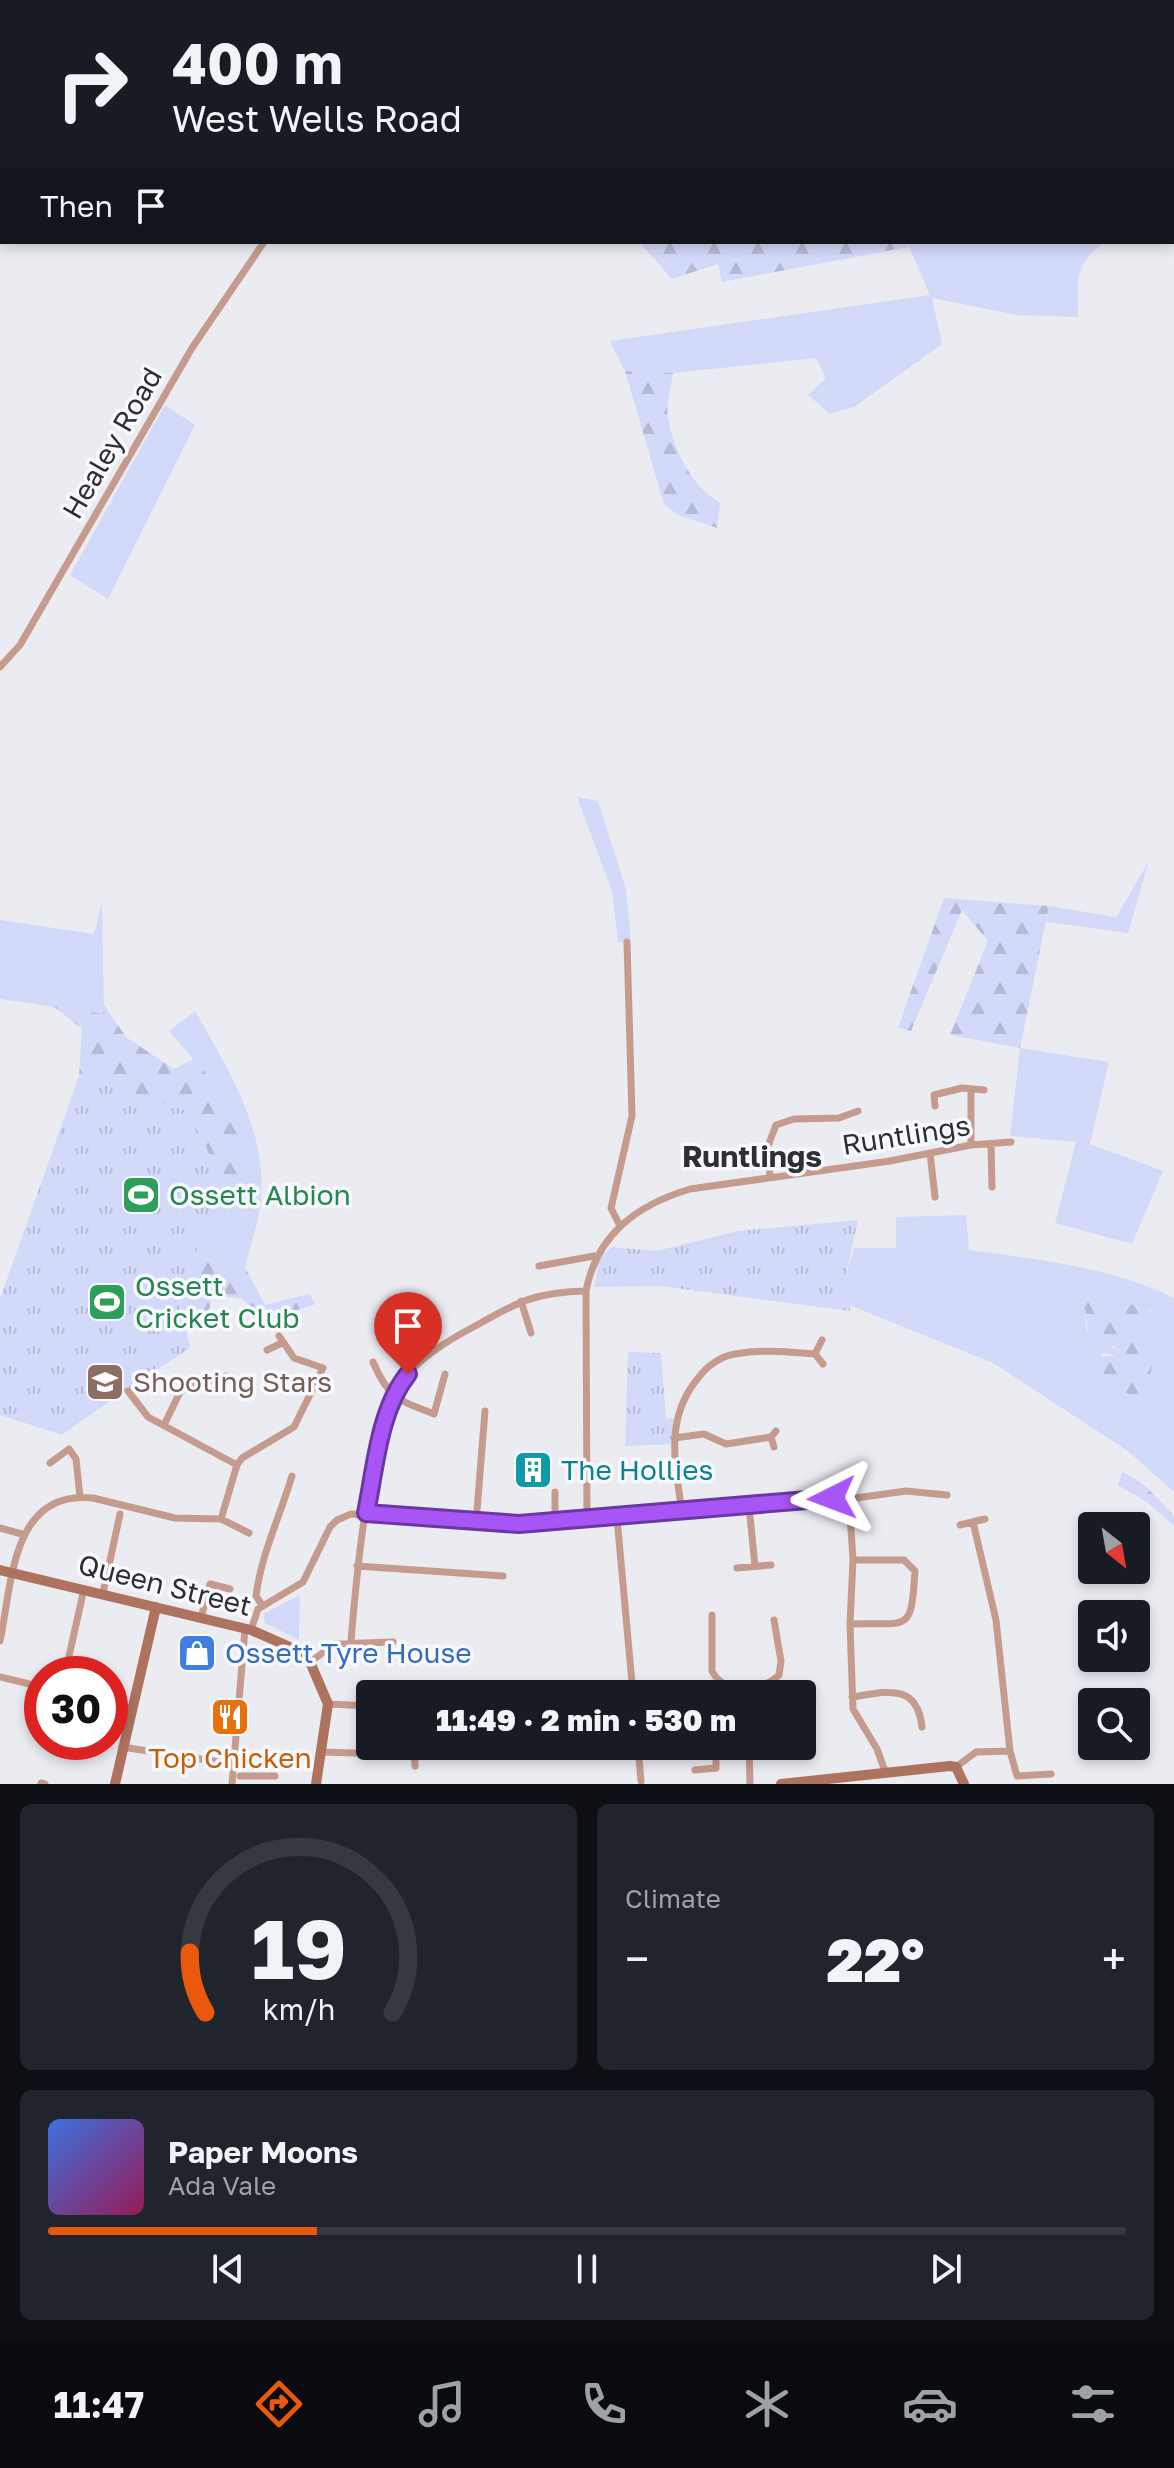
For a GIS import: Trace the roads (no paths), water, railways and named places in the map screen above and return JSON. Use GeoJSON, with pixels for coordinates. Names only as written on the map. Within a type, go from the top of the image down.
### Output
{"type":"FeatureCollection","features":[{"type":"Feature","properties":{"kind":"street","name":"Healey Road"},"geometry":{"type":"LineString","coordinates":[[0,667],[20,645],[192,348],[263,244]]}},
{"type":"Feature","properties":{"kind":"street"},"geometry":{"type":"LineString","coordinates":[[620,1226],[611,1208],[632,1116],[627,942]]}},
{"type":"Feature","properties":{"kind":"street"},"geometry":{"type":"LineString","coordinates":[[924,1090],[934,1095],[962,1088],[984,1090]]}},
{"type":"Feature","properties":{"kind":"street"},"geometry":{"type":"LineString","coordinates":[[971,1090],[971,1145]]}},
{"type":"Feature","properties":{"kind":"street"},"geometry":{"type":"LineString","coordinates":[[934,1095],[935,1106]]}},
{"type":"Feature","properties":{"kind":"street"},"geometry":{"type":"LineString","coordinates":[[770,1176],[768,1146],[776,1125],[794,1119],[839,1118],[858,1111]]}},
{"type":"Feature","properties":{"kind":"street","name":"Runtlings"},"geometry":{"type":"LineString","coordinates":[[594,1256],[620,1226],[665,1196],[770,1176],[971,1145],[1011,1142]]}},
{"type":"Feature","properties":{"kind":"street"},"geometry":{"type":"LineString","coordinates":[[991,1144],[992,1187]]}},
{"type":"Feature","properties":{"kind":"street"},"geometry":{"type":"LineString","coordinates":[[930,1153],[935,1197]]}},
{"type":"Feature","properties":{"kind":"street"},"geometry":{"type":"LineString","coordinates":[[539,1266],[594,1256],[586,1291],[587,1520]]}},
{"type":"Feature","properties":{"kind":"street"},"geometry":{"type":"LineString","coordinates":[[351,1641],[357,1566],[366,1513],[394,1398],[408,1374],[431,1355],[521,1301],[542,1293],[586,1291]]}},
{"type":"Feature","properties":{"kind":"street"},"geometry":{"type":"LineString","coordinates":[[521,1301],[531,1333]]}},
{"type":"Feature","properties":{"kind":"street"},"geometry":{"type":"LineString","coordinates":[[221,1519],[237,1465],[242,1458],[294,1427],[306,1395],[323,1368],[294,1358],[280,1339],[267,1350]]}},
{"type":"Feature","properties":{"kind":"street"},"geometry":{"type":"LineString","coordinates":[[815,1354],[822,1340]]}},
{"type":"Feature","properties":{"kind":"street"},"geometry":{"type":"LineString","coordinates":[[759,1351],[760,1364]]}},
{"type":"Feature","properties":{"kind":"street"},"geometry":{"type":"LineString","coordinates":[[682,1512],[674,1438],[681,1404],[706,1368],[732,1354],[759,1351],[815,1354],[823,1364]]}},
{"type":"Feature","properties":{"kind":"street"},"geometry":{"type":"LineString","coordinates":[[373,1362],[384,1388],[394,1398],[434,1414],[445,1374]]}},
{"type":"Feature","properties":{"kind":"street"},"geometry":{"type":"LineString","coordinates":[[165,1423],[181,1390],[211,1384],[225,1376]]}},
{"type":"Feature","properties":{"kind":"street"},"geometry":{"type":"LineString","coordinates":[[128,1391],[148,1417],[165,1423],[237,1465]]}},
{"type":"Feature","properties":{"kind":"street"},"geometry":{"type":"LineString","coordinates":[[476,1523],[485,1411]]}},
{"type":"Feature","properties":{"kind":"street"},"geometry":{"type":"LineString","coordinates":[[674,1438],[704,1434],[726,1444],[773,1434],[774,1447]]}},
{"type":"Feature","properties":{"kind":"street"},"geometry":{"type":"LineString","coordinates":[[50,1463],[69,1449],[76,1459],[80,1497]]}},
{"type":"Feature","properties":{"kind":"street"},"geometry":{"type":"LineString","coordinates":[[262,1605],[256,1596],[259,1568],[274,1538],[292,1476]]}},
{"type":"Feature","properties":{"kind":"street"},"geometry":{"type":"LineString","coordinates":[[232,1784],[248,1630],[262,1605],[303,1582],[337,1520],[366,1513],[476,1523],[555,1523],[815,1497],[849,1499],[906,1491],[947,1495]]}},
{"type":"Feature","properties":{"kind":"street"},"geometry":{"type":"LineString","coordinates":[[555,1492],[555,1523]]}},
{"type":"Feature","properties":{"kind":"street"},"geometry":{"type":"LineString","coordinates":[[0,1641],[22,1534],[53,1504],[80,1497],[175,1518],[221,1519],[249,1533]]}},
{"type":"Feature","properties":{"kind":"street"},"geometry":{"type":"LineString","coordinates":[[849,1499],[853,1560],[850,1624],[853,1709],[877,1749],[885,1771]]}},
{"type":"Feature","properties":{"kind":"street"},"geometry":{"type":"LineString","coordinates":[[749,1506],[755,1566]]}},
{"type":"Feature","properties":{"kind":"street"},"geometry":{"type":"LineString","coordinates":[[103,1593],[120,1514]]}},
{"type":"Feature","properties":{"kind":"street"},"geometry":{"type":"LineString","coordinates":[[617,1518],[632,1680]]}},
{"type":"Feature","properties":{"kind":"street"},"geometry":{"type":"LineString","coordinates":[[960,1525],[985,1519]]}},
{"type":"Feature","properties":{"kind":"street"},"geometry":{"type":"LineString","coordinates":[[973,1522],[996,1620],[1014,1773],[1030,1780],[1051,1774]]}},
{"type":"Feature","properties":{"kind":"street"},"geometry":{"type":"LineString","coordinates":[[0,1528],[22,1534]]}},
{"type":"Feature","properties":{"kind":"street"},"geometry":{"type":"LineString","coordinates":[[850,1624],[899,1623],[908,1619],[913,1612],[915,1571],[904,1560],[853,1560]]}},
{"type":"Feature","properties":{"kind":"street"},"geometry":{"type":"LineString","coordinates":[[737,1568],[771,1565]]}},
{"type":"Feature","properties":{"kind":"street"},"geometry":{"type":"LineString","coordinates":[[357,1566],[503,1576]]}},
{"type":"Feature","properties":{"kind":"street","name":"Queen Street"},"geometry":{"type":"LineString","coordinates":[[0,1570],[248,1630],[285,1642],[310,1662]]}},
{"type":"Feature","properties":{"kind":"street"},"geometry":{"type":"LineString","coordinates":[[201,1618],[210,1584],[230,1589]]}},
{"type":"Feature","properties":{"kind":"street"},"geometry":{"type":"LineString","coordinates":[[69,1656],[84,1589]]}},
{"type":"Feature","properties":{"kind":"street"},"geometry":{"type":"LineString","coordinates":[[128,1722],[156,1607]]}},
{"type":"Feature","properties":{"kind":"street"},"geometry":{"type":"LineString","coordinates":[[712,1615],[707,1633],[715,1678],[718,1680]]}},
{"type":"Feature","properties":{"kind":"street"},"geometry":{"type":"LineString","coordinates":[[772,1680],[779,1675],[781,1661],[780,1630],[774,1620]]}},
{"type":"Feature","properties":{"kind":"street"},"geometry":{"type":"LineString","coordinates":[[316,1784],[328,1704],[310,1662],[335,1644],[351,1641],[393,1642]]}},
{"type":"Feature","properties":{"kind":"street"},"geometry":{"type":"LineString","coordinates":[[0,1677],[24,1683]]}},
{"type":"Feature","properties":{"kind":"street"},"geometry":{"type":"LineString","coordinates":[[911,1699],[918,1690]]}},
{"type":"Feature","properties":{"kind":"street"},"geometry":{"type":"LineString","coordinates":[[852,1697],[895,1692],[911,1699],[918,1707],[922,1727]]}},
{"type":"Feature","properties":{"kind":"street"},"geometry":{"type":"LineString","coordinates":[[328,1704],[356,1705]]}},
{"type":"Feature","properties":{"kind":"street"},"geometry":{"type":"LineString","coordinates":[[128,1748],[233,1764]]}},
{"type":"Feature","properties":{"kind":"street"},"geometry":{"type":"LineString","coordinates":[[321,1752],[356,1751]]}},
{"type":"Feature","properties":{"kind":"street"},"geometry":{"type":"LineString","coordinates":[[781,1784],[885,1771],[956,1767],[976,1752],[1010,1751]]}},
{"type":"Feature","properties":{"kind":"street"},"geometry":{"type":"LineString","coordinates":[[115,1784],[120,1760]]}},
{"type":"Feature","properties":{"kind":"street"},"geometry":{"type":"LineString","coordinates":[[415,1760],[415,1766]]}},
{"type":"Feature","properties":{"kind":"street"},"geometry":{"type":"LineString","coordinates":[[639,1760],[641,1781]]}},
{"type":"Feature","properties":{"kind":"street"},"geometry":{"type":"LineString","coordinates":[[695,1770],[716,1768],[716,1760]]}},
{"type":"Feature","properties":{"kind":"street"},"geometry":{"type":"LineString","coordinates":[[749,1760],[750,1784]]}},
{"type":"Feature","properties":{"kind":"street"},"geometry":{"type":"LineString","coordinates":[[233,1764],[240,1780],[275,1776]]}},
{"type":"Feature","properties":{"kind":"street"},"geometry":{"type":"LineString","coordinates":[[956,1767],[964,1784]]}},
{"type":"Feature","properties":{"kind":"place","name":"Ossett Albion"},"geometry":{"type":"Point","coordinates":[141,1195]}},
{"type":"Feature","properties":{"kind":"place","name":"Ossett Cricket Club"},"geometry":{"type":"Point","coordinates":[107,1302]}},
{"type":"Feature","properties":{"kind":"place","name":"Shooting Stars"},"geometry":{"type":"Point","coordinates":[105,1382]}},
{"type":"Feature","properties":{"kind":"place","name":"The Hollies"},"geometry":{"type":"Point","coordinates":[533,1470]}},
{"type":"Feature","properties":{"kind":"place","name":"Ossett Tyre House"},"geometry":{"type":"Point","coordinates":[197,1653]}},
{"type":"Feature","properties":{"kind":"place","name":"Top Chicken"},"geometry":{"type":"Point","coordinates":[230,1717]}},
{"type":"Feature","properties":{"kind":"district","name":"Runtlings"},"geometry":{"type":"Point","coordinates":[752,1157]}}]}
